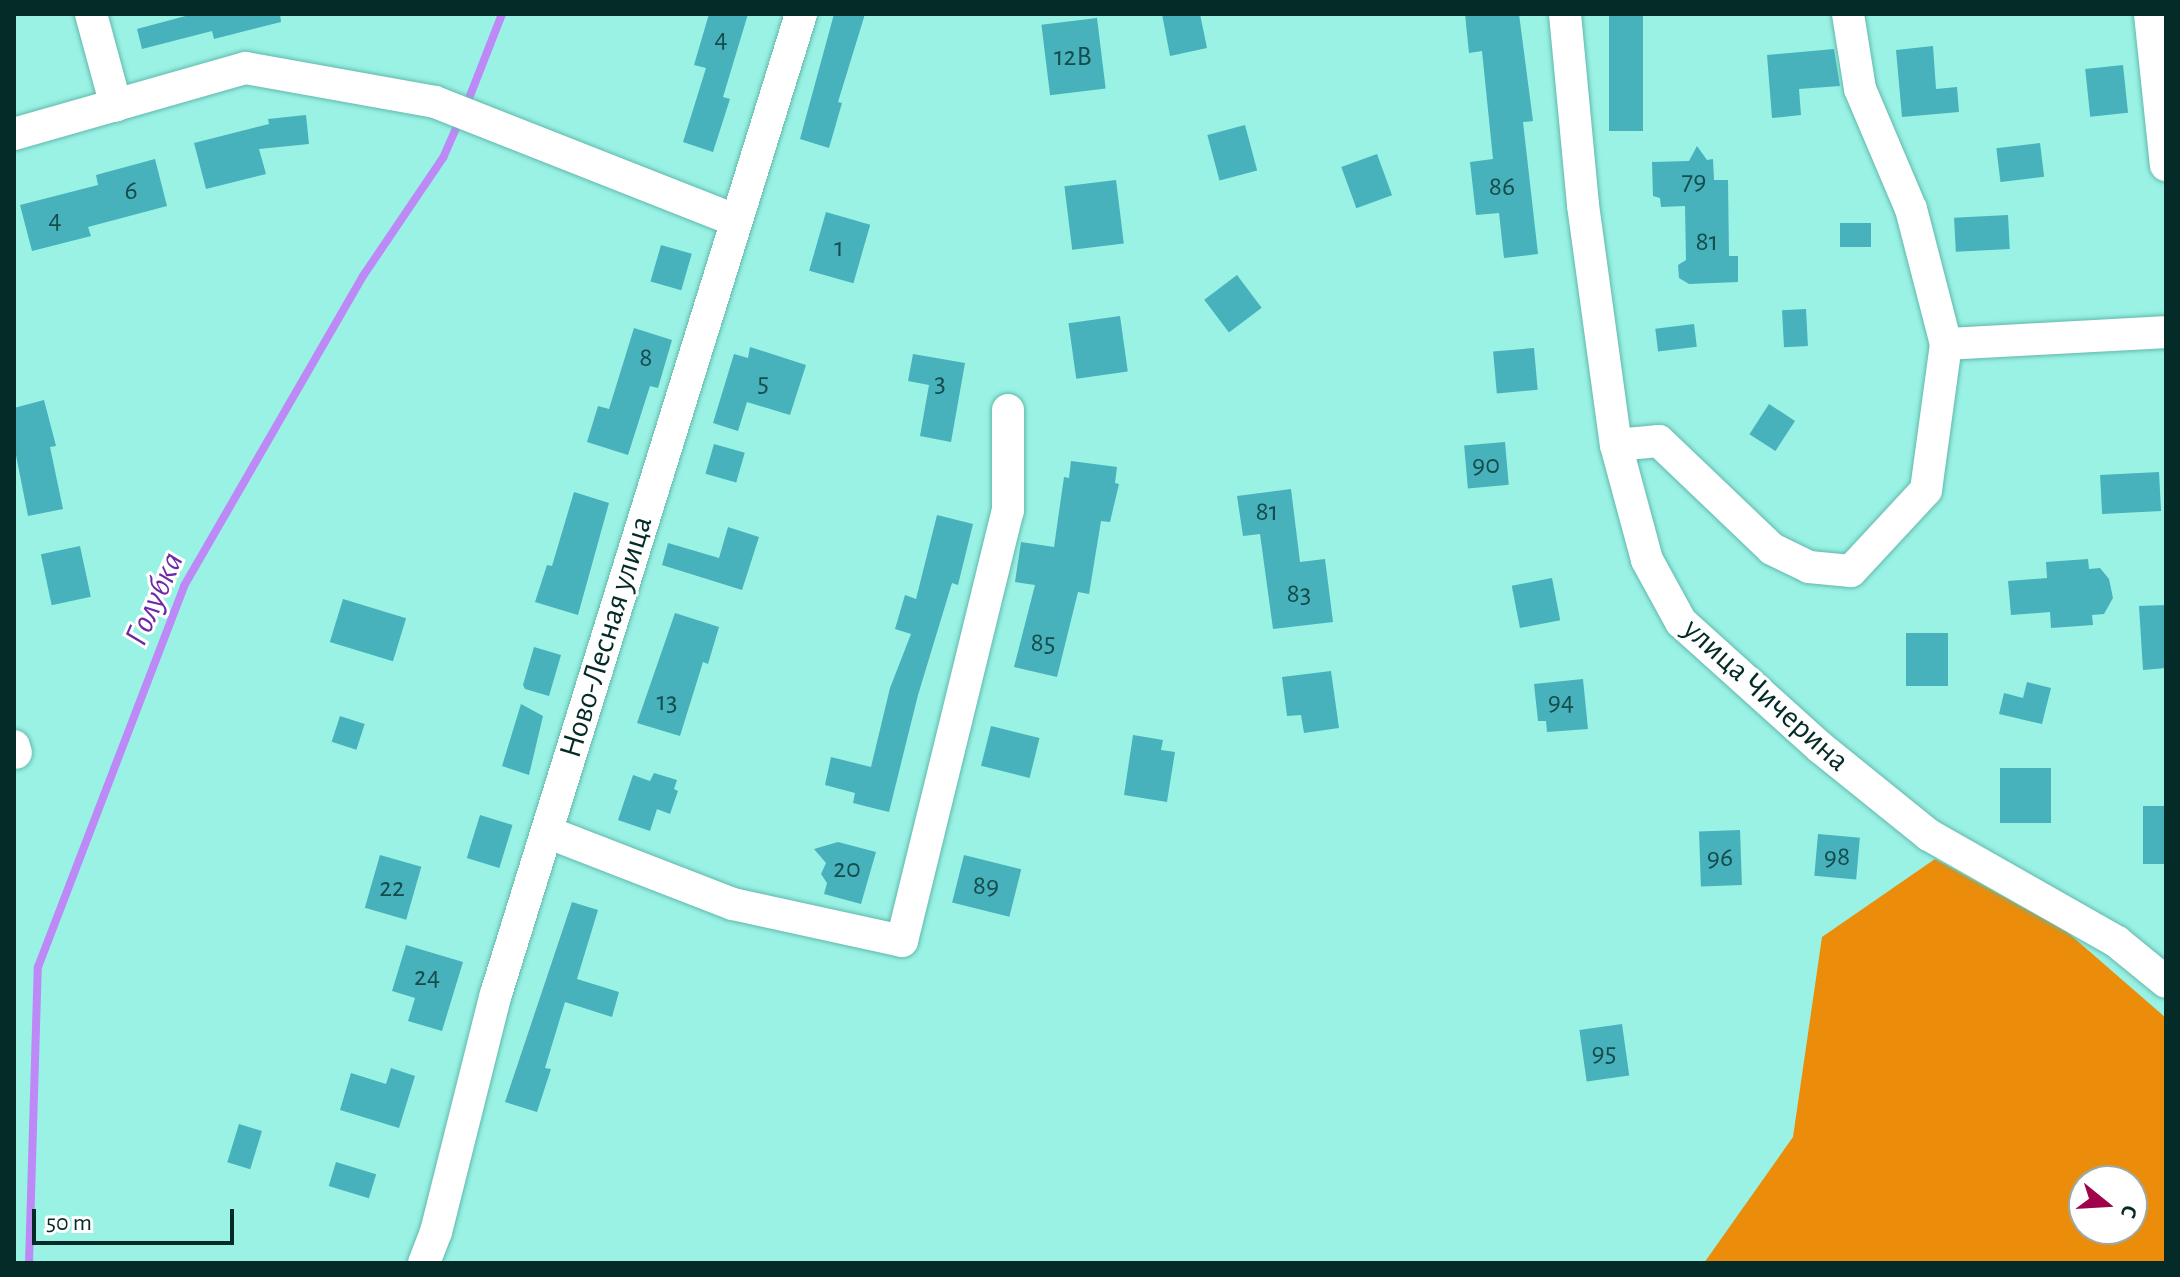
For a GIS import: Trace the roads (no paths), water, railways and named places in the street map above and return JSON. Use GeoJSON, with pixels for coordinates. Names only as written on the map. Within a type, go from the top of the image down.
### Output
{"type":"FeatureCollection","features":[{"type":"Feature","properties":{"kind":"street"},"geometry":{"type":"LineString","coordinates":[[91,14],[116,106]]}},
{"type":"Feature","properties":{"kind":"street","name":"Ново-Лесная улица"},"geometry":{"type":"LineString","coordinates":[[424,1263],[436,1232],[496,994],[734,220],[801,14]]}},
{"type":"Feature","properties":{"kind":"street","name":"улица Чичерина"},"geometry":{"type":"LineString","coordinates":[[1565,14],[1583,205],[1616,445],[1647,560],[1681,622],[1821,748],[1929,835],[2117,942],[2166,982]]}},
{"type":"Feature","properties":{"kind":"street"},"geometry":{"type":"LineString","coordinates":[[1616,445],[1659,441],[1772,549],[1809,567],[1851,571],[1926,490],[1946,344],[1911,209],[1860,89],[1848,14]]}},
{"type":"Feature","properties":{"kind":"street"},"geometry":{"type":"LineString","coordinates":[[2150,14],[2166,165]]}},
{"type":"Feature","properties":{"kind":"street"},"geometry":{"type":"LineString","coordinates":[[14,134],[246,68],[435,102],[734,220]]}},
{"type":"Feature","properties":{"kind":"street"},"geometry":{"type":"LineString","coordinates":[[1946,344],[2166,332]]}},
{"type":"Feature","properties":{"kind":"street"},"geometry":{"type":"LineString","coordinates":[[547,832],[733,904],[902,941],[1008,511],[1008,410]]}},
{"type":"Feature","properties":{"kind":"waterway","name":"Голубка"},"geometry":{"type":"LineString","coordinates":[[466,106],[502,14]]}},
{"type":"Feature","properties":{"kind":"waterway","name":"Голубка"},"geometry":{"type":"LineString","coordinates":[[29,1263],[38,967],[184,586],[363,276],[443,158],[460,119]]}}]}
